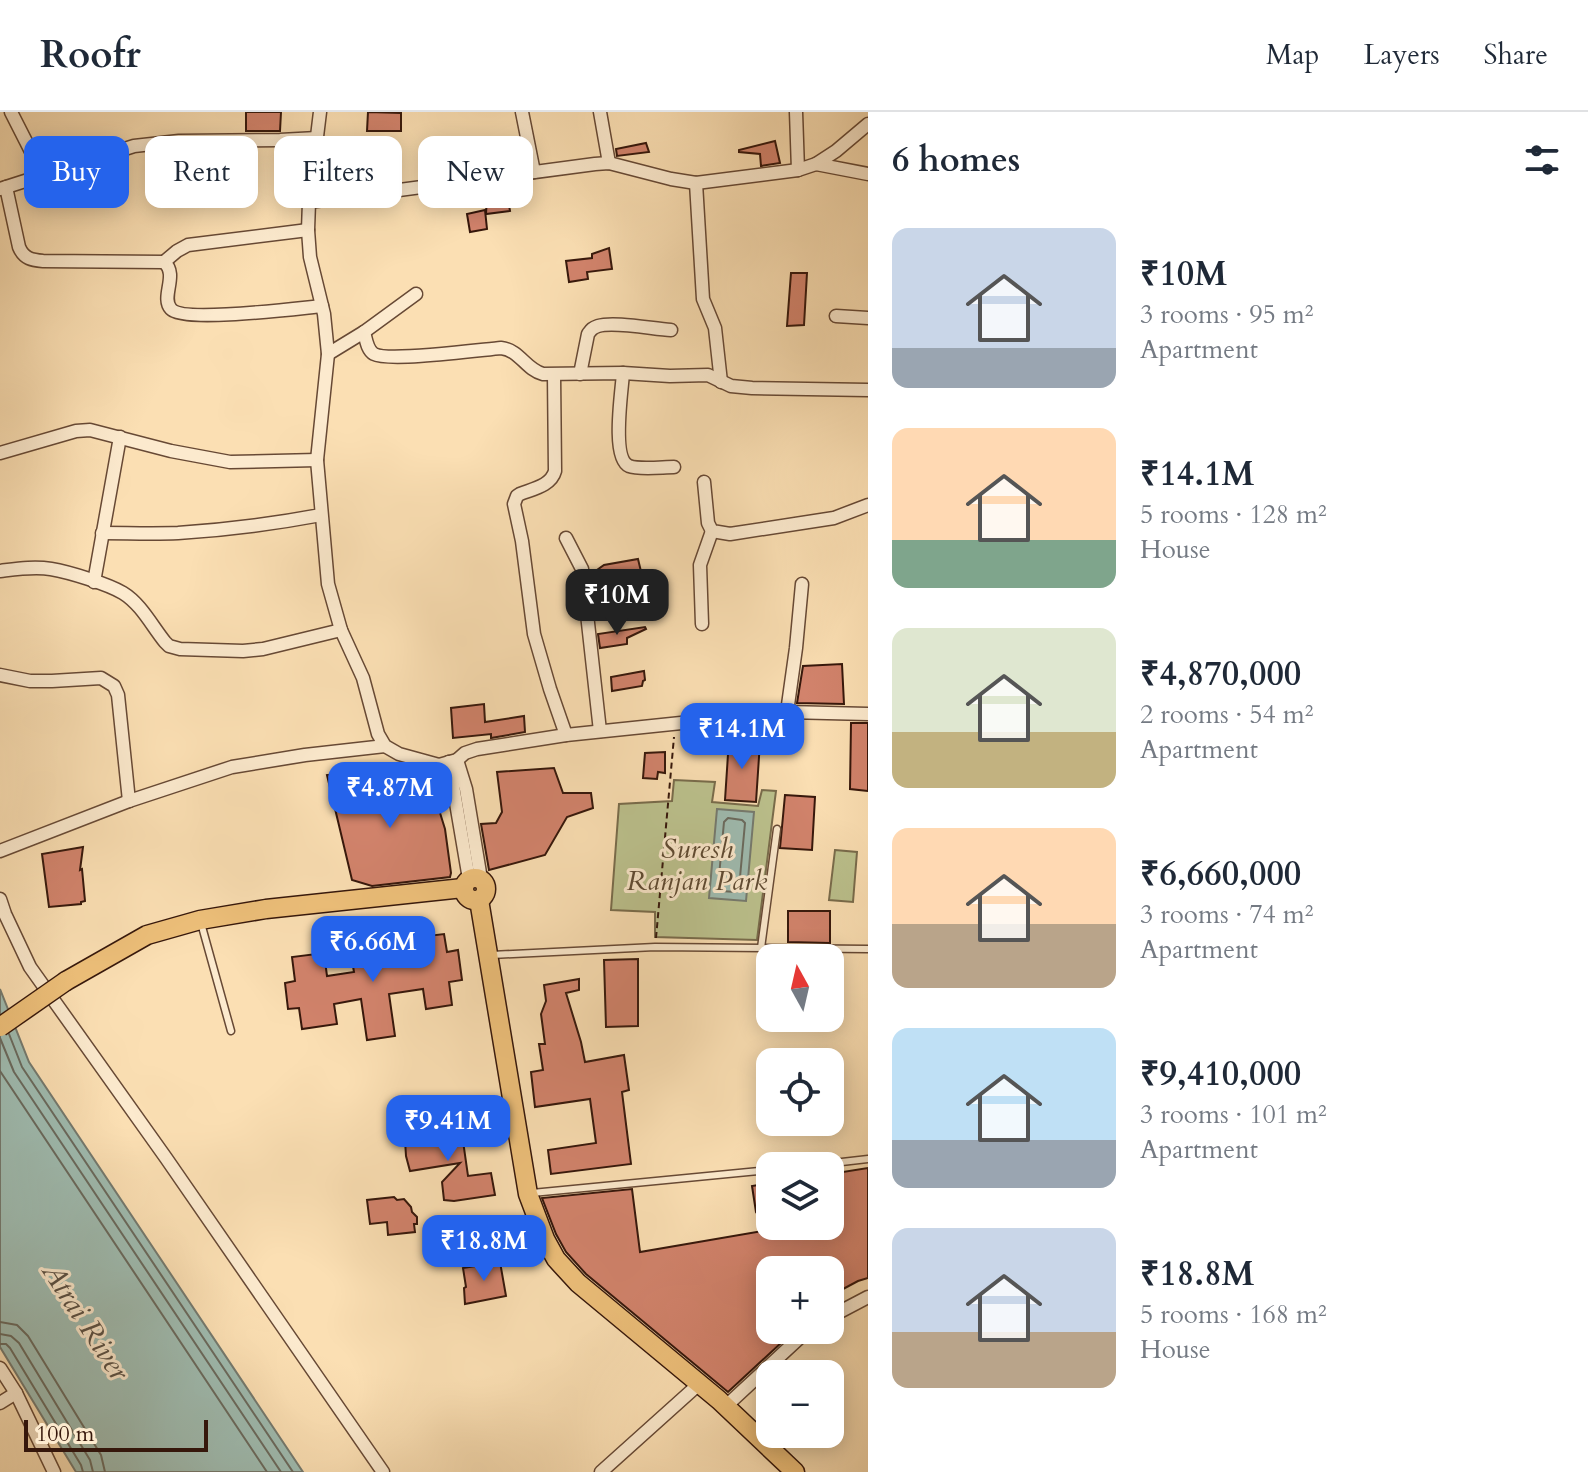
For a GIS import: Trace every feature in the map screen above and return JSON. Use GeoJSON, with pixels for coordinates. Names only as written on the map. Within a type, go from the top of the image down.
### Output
{"type":"FeatureCollection","features":[{"type":"Feature","properties":{"kind":"main road"},"geometry":{"type":"LineString","coordinates":[[0,1027],[66,981],[147,935],[200,920],[266,909],[473,886],[488,955],[528,1194],[545,1239],[556,1259],[578,1283],[725,1407],[787,1470]]}},
{"type":"Feature","properties":{"kind":"street"},"geometry":{"type":"LineString","coordinates":[[11,112],[24,138]]}},
{"type":"Feature","properties":{"kind":"street"},"geometry":{"type":"LineString","coordinates":[[317,136],[320,112]]}},
{"type":"Feature","properties":{"kind":"street"},"geometry":{"type":"LineString","coordinates":[[522,112],[534,172]]}},
{"type":"Feature","properties":{"kind":"street"},"geometry":{"type":"LineString","coordinates":[[600,112],[609,163]]}},
{"type":"Feature","properties":{"kind":"street"},"geometry":{"type":"LineString","coordinates":[[796,112],[798,170]]}},
{"type":"Feature","properties":{"kind":"street"},"geometry":{"type":"LineString","coordinates":[[402,190],[609,163],[696,183],[798,170],[816,164],[836,151],[868,124]]}},
{"type":"Feature","properties":{"kind":"street"},"geometry":{"type":"LineString","coordinates":[[129,148],[162,142],[274,140]]}},
{"type":"Feature","properties":{"kind":"street"},"geometry":{"type":"LineString","coordinates":[[816,164],[868,174]]}},
{"type":"Feature","properties":{"kind":"street"},"geometry":{"type":"LineString","coordinates":[[24,181],[3,188],[19,247],[26,258],[43,261],[164,262],[171,273],[169,306],[176,312],[241,314],[322,306]]}},
{"type":"Feature","properties":{"kind":"street"},"geometry":{"type":"LineString","coordinates":[[696,183],[703,299],[715,328],[721,382]]}},
{"type":"Feature","properties":{"kind":"street"},"geometry":{"type":"LineString","coordinates":[[309,208],[310,257],[322,306],[328,354],[317,460],[328,584],[341,630],[363,678],[378,734],[385,746],[399,754],[439,765],[477,749],[566,735],[787,712],[868,714]]}},
{"type":"Feature","properties":{"kind":"street"},"geometry":{"type":"LineString","coordinates":[[164,262],[188,245],[308,230]]}},
{"type":"Feature","properties":{"kind":"street"},"geometry":{"type":"LineString","coordinates":[[328,354],[416,294]]}},
{"type":"Feature","properties":{"kind":"street"},"geometry":{"type":"LineString","coordinates":[[836,316],[868,318]]}},
{"type":"Feature","properties":{"kind":"street"},"geometry":{"type":"LineString","coordinates":[[580,374],[588,334],[599,326],[671,330]]}},
{"type":"Feature","properties":{"kind":"street"},"geometry":{"type":"LineString","coordinates":[[364,332],[368,349],[377,356],[400,357],[501,348],[515,352],[531,370],[554,375],[708,375],[731,386],[752,388],[868,390]]}},
{"type":"Feature","properties":{"kind":"street"},"geometry":{"type":"LineString","coordinates":[[623,373],[619,437],[624,462],[630,466],[674,467]]}},
{"type":"Feature","properties":{"kind":"street"},"geometry":{"type":"LineString","coordinates":[[554,375],[553,478],[520,494],[514,504],[534,634],[566,735]]}},
{"type":"Feature","properties":{"kind":"street"},"geometry":{"type":"LineString","coordinates":[[0,453],[76,431],[90,430],[171,451],[230,462],[317,460]]}},
{"type":"Feature","properties":{"kind":"street"},"geometry":{"type":"LineString","coordinates":[[94,582],[120,437]]}},
{"type":"Feature","properties":{"kind":"street"},"geometry":{"type":"LineString","coordinates":[[702,624],[700,565],[712,531],[708,523],[704,482]]}},
{"type":"Feature","properties":{"kind":"street"},"geometry":{"type":"LineString","coordinates":[[712,531],[730,534],[834,518],[868,505]]}},
{"type":"Feature","properties":{"kind":"street"},"geometry":{"type":"LineString","coordinates":[[102,533],[177,533],[267,525],[321,515]]}},
{"type":"Feature","properties":{"kind":"street"},"geometry":{"type":"LineString","coordinates":[[566,538],[582,569],[600,731]]}},
{"type":"Feature","properties":{"kind":"street"},"geometry":{"type":"LineString","coordinates":[[0,571],[51,569],[123,593],[137,605],[169,646],[180,649],[263,649],[341,630]]}},
{"type":"Feature","properties":{"kind":"street"},"geometry":{"type":"LineString","coordinates":[[787,712],[802,584]]}},
{"type":"Feature","properties":{"kind":"street"},"geometry":{"type":"LineString","coordinates":[[0,675],[30,681],[101,678],[114,686],[118,695],[129,801]]}},
{"type":"Feature","properties":{"kind":"street"},"geometry":{"type":"LineString","coordinates":[[0,851],[129,801],[232,767],[385,746]]}},
{"type":"Feature","properties":{"kind":"street"},"geometry":{"type":"LineString","coordinates":[[453,761],[473,886]]}},
{"type":"Feature","properties":{"kind":"street"},"geometry":{"type":"LineString","coordinates":[[0,899],[30,967],[383,1472]]}},
{"type":"Feature","properties":{"kind":"street"},"geometry":{"type":"LineString","coordinates":[[844,1310],[868,1297]]}},
{"type":"Feature","properties":{"kind":"street"},"geometry":{"type":"LineString","coordinates":[[725,1407],[793,1344]]}},
{"type":"Feature","properties":{"kind":"street"},"geometry":{"type":"LineString","coordinates":[[0,1368],[16,1393],[54,1472]]}},
{"type":"Feature","properties":{"kind":"street"},"geometry":{"type":"LineString","coordinates":[[601,1472],[699,1384]]}},
{"type":"Feature","properties":{"kind":"street"},"geometry":{"type":"LineString","coordinates":[[0,1403],[16,1393]]}},
{"type":"Feature","properties":{"kind":"lane"},"geometry":{"type":"LineString","coordinates":[[762,944],[777,829]]}},
{"type":"Feature","properties":{"kind":"lane"},"geometry":{"type":"LineString","coordinates":[[200,920],[231,1031]]}},
{"type":"Feature","properties":{"kind":"lane"},"geometry":{"type":"LineString","coordinates":[[488,955],[655,947],[756,948]]}},
{"type":"Feature","properties":{"kind":"lane"},"geometry":{"type":"LineString","coordinates":[[844,949],[868,949]]}},
{"type":"Feature","properties":{"kind":"lane"},"geometry":{"type":"LineString","coordinates":[[844,1162],[868,1159]]}},
{"type":"Feature","properties":{"kind":"lane"},"geometry":{"type":"LineString","coordinates":[[528,1194],[756,1171]]}},
{"type":"Feature","properties":{"kind":"path"},"geometry":{"type":"LineString","coordinates":[[655,947],[675,724]]}},
{"type":"Feature","properties":{"kind":"green space","name":"Suresh Ranjan Park"},"geometry":{"type":"Polygon","coordinates":[[[674,780],[715,782],[712,802],[758,806],[762,790],[776,791],[757,940],[655,937],[655,912],[611,910],[619,804],[672,801],[674,780]]]}},
{"type":"Feature","properties":{"kind":"green space"},"geometry":{"type":"Polygon","coordinates":[[[835,850],[857,852],[853,902],[829,900],[835,850]]]}},
{"type":"Feature","properties":{"kind":"water"},"geometry":{"type":"Polygon","coordinates":[[[717,809],[754,812],[746,901],[709,898],[717,809]]]}},
{"type":"Feature","properties":{"kind":"water","name":"Atrai River"},"geometry":{"type":"Polygon","coordinates":[[[0,989],[29,1062],[303,1472],[76,1472],[0,1347],[0,989]]]}},
{"type":"Feature","properties":{"kind":"building"},"geometry":{"type":"Polygon","coordinates":[[[246,112],[281,112],[280,131],[246,131],[246,112]]]}},
{"type":"Feature","properties":{"kind":"building"},"geometry":{"type":"Polygon","coordinates":[[[368,112],[401,113],[401,131],[367,131],[368,112]]]}},
{"type":"Feature","properties":{"kind":"building"},"geometry":{"type":"Polygon","coordinates":[[[775,141],[780,163],[761,166],[760,154],[739,152],[739,150],[775,141]]]}},
{"type":"Feature","properties":{"kind":"building"},"geometry":{"type":"Polygon","coordinates":[[[646,143],[649,152],[617,156],[616,149],[646,143]]]}},
{"type":"Feature","properties":{"kind":"building"},"geometry":{"type":"Polygon","coordinates":[[[486,208],[510,208],[510,211],[486,214],[486,208]]]}},
{"type":"Feature","properties":{"kind":"building"},"geometry":{"type":"Polygon","coordinates":[[[485,210],[487,229],[470,232],[467,214],[485,210]]]}},
{"type":"Feature","properties":{"kind":"building"},"geometry":{"type":"Polygon","coordinates":[[[609,248],[612,269],[587,272],[588,279],[569,282],[566,261],[592,258],[592,254],[609,248]]]}},
{"type":"Feature","properties":{"kind":"building"},"geometry":{"type":"Polygon","coordinates":[[[791,273],[807,273],[804,325],[787,326],[791,273]]]}},
{"type":"Feature","properties":{"kind":"building"},"geometry":{"type":"Polygon","coordinates":[[[638,559],[644,584],[623,593],[601,595],[597,570],[604,565],[638,559]]]}},
{"type":"Feature","properties":{"kind":"building"},"geometry":{"type":"Polygon","coordinates":[[[645,627],[627,638],[627,644],[600,648],[598,634],[645,627]]]}},
{"type":"Feature","properties":{"kind":"building"},"geometry":{"type":"Polygon","coordinates":[[[842,664],[844,704],[797,703],[803,666],[842,664]]]}},
{"type":"Feature","properties":{"kind":"building"},"geometry":{"type":"Polygon","coordinates":[[[644,671],[642,686],[612,691],[611,677],[644,671]]]}},
{"type":"Feature","properties":{"kind":"building"},"geometry":{"type":"Polygon","coordinates":[[[484,704],[485,722],[524,716],[525,732],[491,738],[491,734],[453,738],[451,708],[484,704]]]}},
{"type":"Feature","properties":{"kind":"building"},"geometry":{"type":"Polygon","coordinates":[[[851,723],[868,723],[868,791],[850,789],[851,723]]]}},
{"type":"Feature","properties":{"kind":"building"},"geometry":{"type":"Polygon","coordinates":[[[729,739],[760,742],[756,802],[725,800],[729,739]]]}},
{"type":"Feature","properties":{"kind":"building"},"geometry":{"type":"Polygon","coordinates":[[[665,752],[665,773],[658,772],[657,779],[643,778],[645,753],[665,752]]]}},
{"type":"Feature","properties":{"kind":"building"},"geometry":{"type":"Polygon","coordinates":[[[554,768],[563,793],[591,793],[593,808],[567,817],[545,855],[489,870],[481,824],[496,823],[502,812],[497,772],[554,768]]]}},
{"type":"Feature","properties":{"kind":"building"},"geometry":{"type":"Polygon","coordinates":[[[360,771],[362,780],[410,779],[436,800],[445,829],[450,877],[372,886],[352,880],[327,775],[360,771]]]}},
{"type":"Feature","properties":{"kind":"building"},"geometry":{"type":"Polygon","coordinates":[[[785,795],[815,797],[812,850],[780,848],[785,795]]]}},
{"type":"Feature","properties":{"kind":"building"},"geometry":{"type":"Polygon","coordinates":[[[83,847],[80,870],[85,901],[49,907],[42,854],[83,847]]]}},
{"type":"Feature","properties":{"kind":"building"},"geometry":{"type":"Polygon","coordinates":[[[788,911],[830,911],[830,943],[788,942],[788,911]]]}},
{"type":"Feature","properties":{"kind":"building"},"geometry":{"type":"Polygon","coordinates":[[[444,934],[447,952],[458,950],[462,980],[449,982],[452,1005],[426,1009],[423,989],[389,994],[395,1036],[367,1040],[361,999],[334,1004],[337,1024],[302,1029],[299,1008],[288,1009],[285,983],[295,981],[292,957],[324,953],[327,976],[354,972],[350,949],[384,944],[387,964],[414,960],[411,938],[444,934]]]}},
{"type":"Feature","properties":{"kind":"building"},"geometry":{"type":"Polygon","coordinates":[[[638,959],[638,1026],[606,1027],[604,960],[638,959]]]}},
{"type":"Feature","properties":{"kind":"building"},"geometry":{"type":"Polygon","coordinates":[[[579,979],[579,990],[566,993],[585,1062],[624,1055],[629,1090],[622,1092],[631,1164],[551,1174],[548,1150],[596,1143],[590,1099],[535,1107],[531,1072],[543,1070],[539,1044],[545,1044],[541,1014],[546,1001],[544,985],[579,979]]]}},
{"type":"Feature","properties":{"kind":"building"},"geometry":{"type":"Polygon","coordinates":[[[450,1124],[450,1129],[461,1127],[468,1176],[491,1173],[495,1195],[444,1200],[442,1182],[460,1163],[410,1171],[405,1140],[434,1135],[432,1126],[450,1124]]]}},
{"type":"Feature","properties":{"kind":"building"},"geometry":{"type":"Polygon","coordinates":[[[868,1168],[868,1278],[844,1288],[844,1256],[756,1256],[756,1344],[780,1344],[763,1360],[756,1360],[756,1366],[728,1392],[586,1274],[566,1252],[542,1198],[632,1189],[640,1252],[756,1232],[756,1240],[844,1240],[844,1172],[868,1168]]]}},
{"type":"Feature","properties":{"kind":"building"},"geometry":{"type":"Polygon","coordinates":[[[756,1185],[756,1212],[752,1186],[756,1185]]]}},
{"type":"Feature","properties":{"kind":"building"},"geometry":{"type":"Polygon","coordinates":[[[404,1199],[417,1217],[415,1232],[388,1235],[387,1222],[370,1224],[367,1200],[404,1199]]]}},
{"type":"Feature","properties":{"kind":"building"},"geometry":{"type":"Polygon","coordinates":[[[500,1262],[506,1296],[465,1304],[463,1268],[500,1262]]]}}]}
